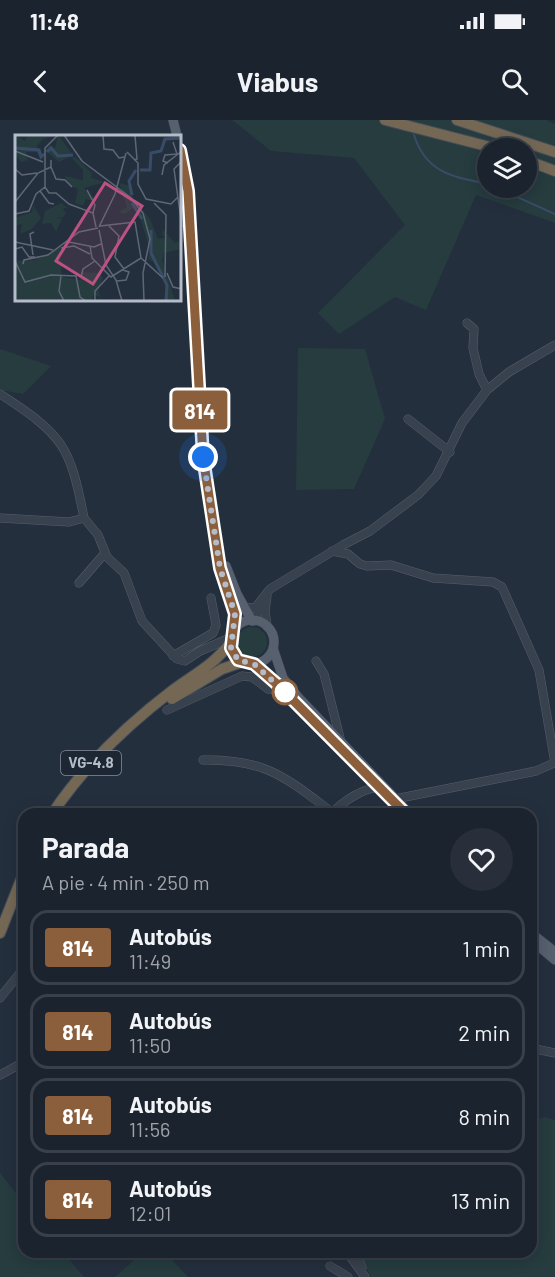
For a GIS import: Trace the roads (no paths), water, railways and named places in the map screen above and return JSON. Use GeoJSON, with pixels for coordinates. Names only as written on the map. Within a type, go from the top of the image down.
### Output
{"type":"FeatureCollection","features":[{"type":"Feature","properties":{"kind":"highway"},"geometry":{"type":"LineString","coordinates":[[385,120],[477,144]]}},
{"type":"Feature","properties":{"kind":"highway"},"geometry":{"type":"LineString","coordinates":[[457,120],[555,152]]}},
{"type":"Feature","properties":{"kind":"highway"},"geometry":{"type":"LineString","coordinates":[[537,164],[555,171]]}},
{"type":"Feature","properties":{"kind":"highway","name":"VG-4.8"},"geometry":{"type":"LineString","coordinates":[[57,808],[102,750],[173,690],[218,658],[231,638]]}},
{"type":"Feature","properties":{"kind":"highway","name":"VG-4.8"},"geometry":{"type":"LineString","coordinates":[[138,720],[222,669],[248,663]]}},
{"type":"Feature","properties":{"kind":"highway"},"geometry":{"type":"LineString","coordinates":[[0,933],[18,887]]}},
{"type":"Feature","properties":{"kind":"main road"},"geometry":{"type":"LineString","coordinates":[[172,120],[177,135]]}},
{"type":"Feature","properties":{"kind":"main road"},"geometry":{"type":"LineString","coordinates":[[182,160],[188,191],[203,457],[220,568],[235,614],[231,638],[232,652],[284,690],[371,785],[381,789],[400,808]]}},
{"type":"Feature","properties":{"kind":"main road"},"geometry":{"type":"LineString","coordinates":[[216,542],[244,607],[254,621],[267,627],[273,637],[273,648],[283,678],[325,727],[401,800],[406,808]]}},
{"type":"Feature","properties":{"kind":"main road"},"geometry":{"type":"LineString","coordinates":[[231,638],[240,624],[254,621]]}},
{"type":"Feature","properties":{"kind":"main road"},"geometry":{"type":"LineString","coordinates":[[248,663],[264,660],[273,648]]}},
{"type":"Feature","properties":{"kind":"main road"},"geometry":{"type":"LineString","coordinates":[[537,938],[555,952]]}},
{"type":"Feature","properties":{"kind":"main road"},"geometry":{"type":"LineString","coordinates":[[537,946],[555,962]]}},
{"type":"Feature","properties":{"kind":"street"},"geometry":{"type":"LineString","coordinates":[[467,323],[474,329],[473,348],[487,390]]}},
{"type":"Feature","properties":{"kind":"street"},"geometry":{"type":"LineString","coordinates":[[244,607],[255,608],[270,589],[370,531],[418,495],[436,476],[450,452],[462,423],[487,390],[509,372],[555,345]]}},
{"type":"Feature","properties":{"kind":"street"},"geometry":{"type":"LineString","coordinates":[[0,394],[25,411],[59,440],[72,463],[84,519],[98,535],[112,564],[124,573],[142,621],[173,656],[184,661],[231,638]]}},
{"type":"Feature","properties":{"kind":"street"},"geometry":{"type":"LineString","coordinates":[[408,419],[450,452]]}},
{"type":"Feature","properties":{"kind":"street"},"geometry":{"type":"LineString","coordinates":[[0,518],[69,522],[84,519]]}},
{"type":"Feature","properties":{"kind":"street"},"geometry":{"type":"LineString","coordinates":[[332,551],[348,554],[360,564],[368,566],[391,565],[433,578],[493,582],[502,587],[539,670],[545,708],[550,721],[554,763],[536,771],[401,800]]}},
{"type":"Feature","properties":{"kind":"street"},"geometry":{"type":"LineString","coordinates":[[79,583],[105,553]]}},
{"type":"Feature","properties":{"kind":"street"},"geometry":{"type":"LineString","coordinates":[[267,627],[265,605],[270,589]]}},
{"type":"Feature","properties":{"kind":"street"},"geometry":{"type":"LineString","coordinates":[[173,656],[213,633],[216,625],[211,598]]}},
{"type":"Feature","properties":{"kind":"street"},"geometry":{"type":"LineString","coordinates":[[254,621],[261,602]]}},
{"type":"Feature","properties":{"kind":"street"},"geometry":{"type":"LineString","coordinates":[[208,648],[217,653],[218,658]]}},
{"type":"Feature","properties":{"kind":"street"},"geometry":{"type":"LineString","coordinates":[[316,661],[324,674],[337,719],[341,743]]}},
{"type":"Feature","properties":{"kind":"street"},"geometry":{"type":"LineString","coordinates":[[167,710],[242,676],[252,678],[268,689],[284,690]]}},
{"type":"Feature","properties":{"kind":"street"},"geometry":{"type":"LineString","coordinates":[[325,727],[332,727],[337,719]]}},
{"type":"Feature","properties":{"kind":"street"},"geometry":{"type":"LineString","coordinates":[[203,760],[242,760],[274,772],[286,777],[325,808]]}},
{"type":"Feature","properties":{"kind":"street"},"geometry":{"type":"LineString","coordinates":[[338,808],[371,785]]}},
{"type":"Feature","properties":{"kind":"street"},"geometry":{"type":"LineString","coordinates":[[0,998],[18,976]]}},
{"type":"Feature","properties":{"kind":"street"},"geometry":{"type":"LineString","coordinates":[[537,1049],[555,1053]]}},
{"type":"Feature","properties":{"kind":"street"},"geometry":{"type":"LineString","coordinates":[[0,1075],[18,1065]]}},
{"type":"Feature","properties":{"kind":"street"},"geometry":{"type":"LineString","coordinates":[[352,1258],[366,1277]]}},
{"type":"Feature","properties":{"kind":"street"},"geometry":{"type":"LineString","coordinates":[[358,1258],[366,1277]]}},
{"type":"Feature","properties":{"kind":"street"},"geometry":{"type":"LineString","coordinates":[[330,1266],[348,1277]]}},
{"type":"Feature","properties":{"kind":"waterway"},"geometry":{"type":"LineString","coordinates":[[414,135],[419,148],[433,165],[452,175],[477,182]]}},
{"type":"Feature","properties":{"kind":"waterway"},"geometry":{"type":"LineString","coordinates":[[519,198],[555,214]]}}]}
